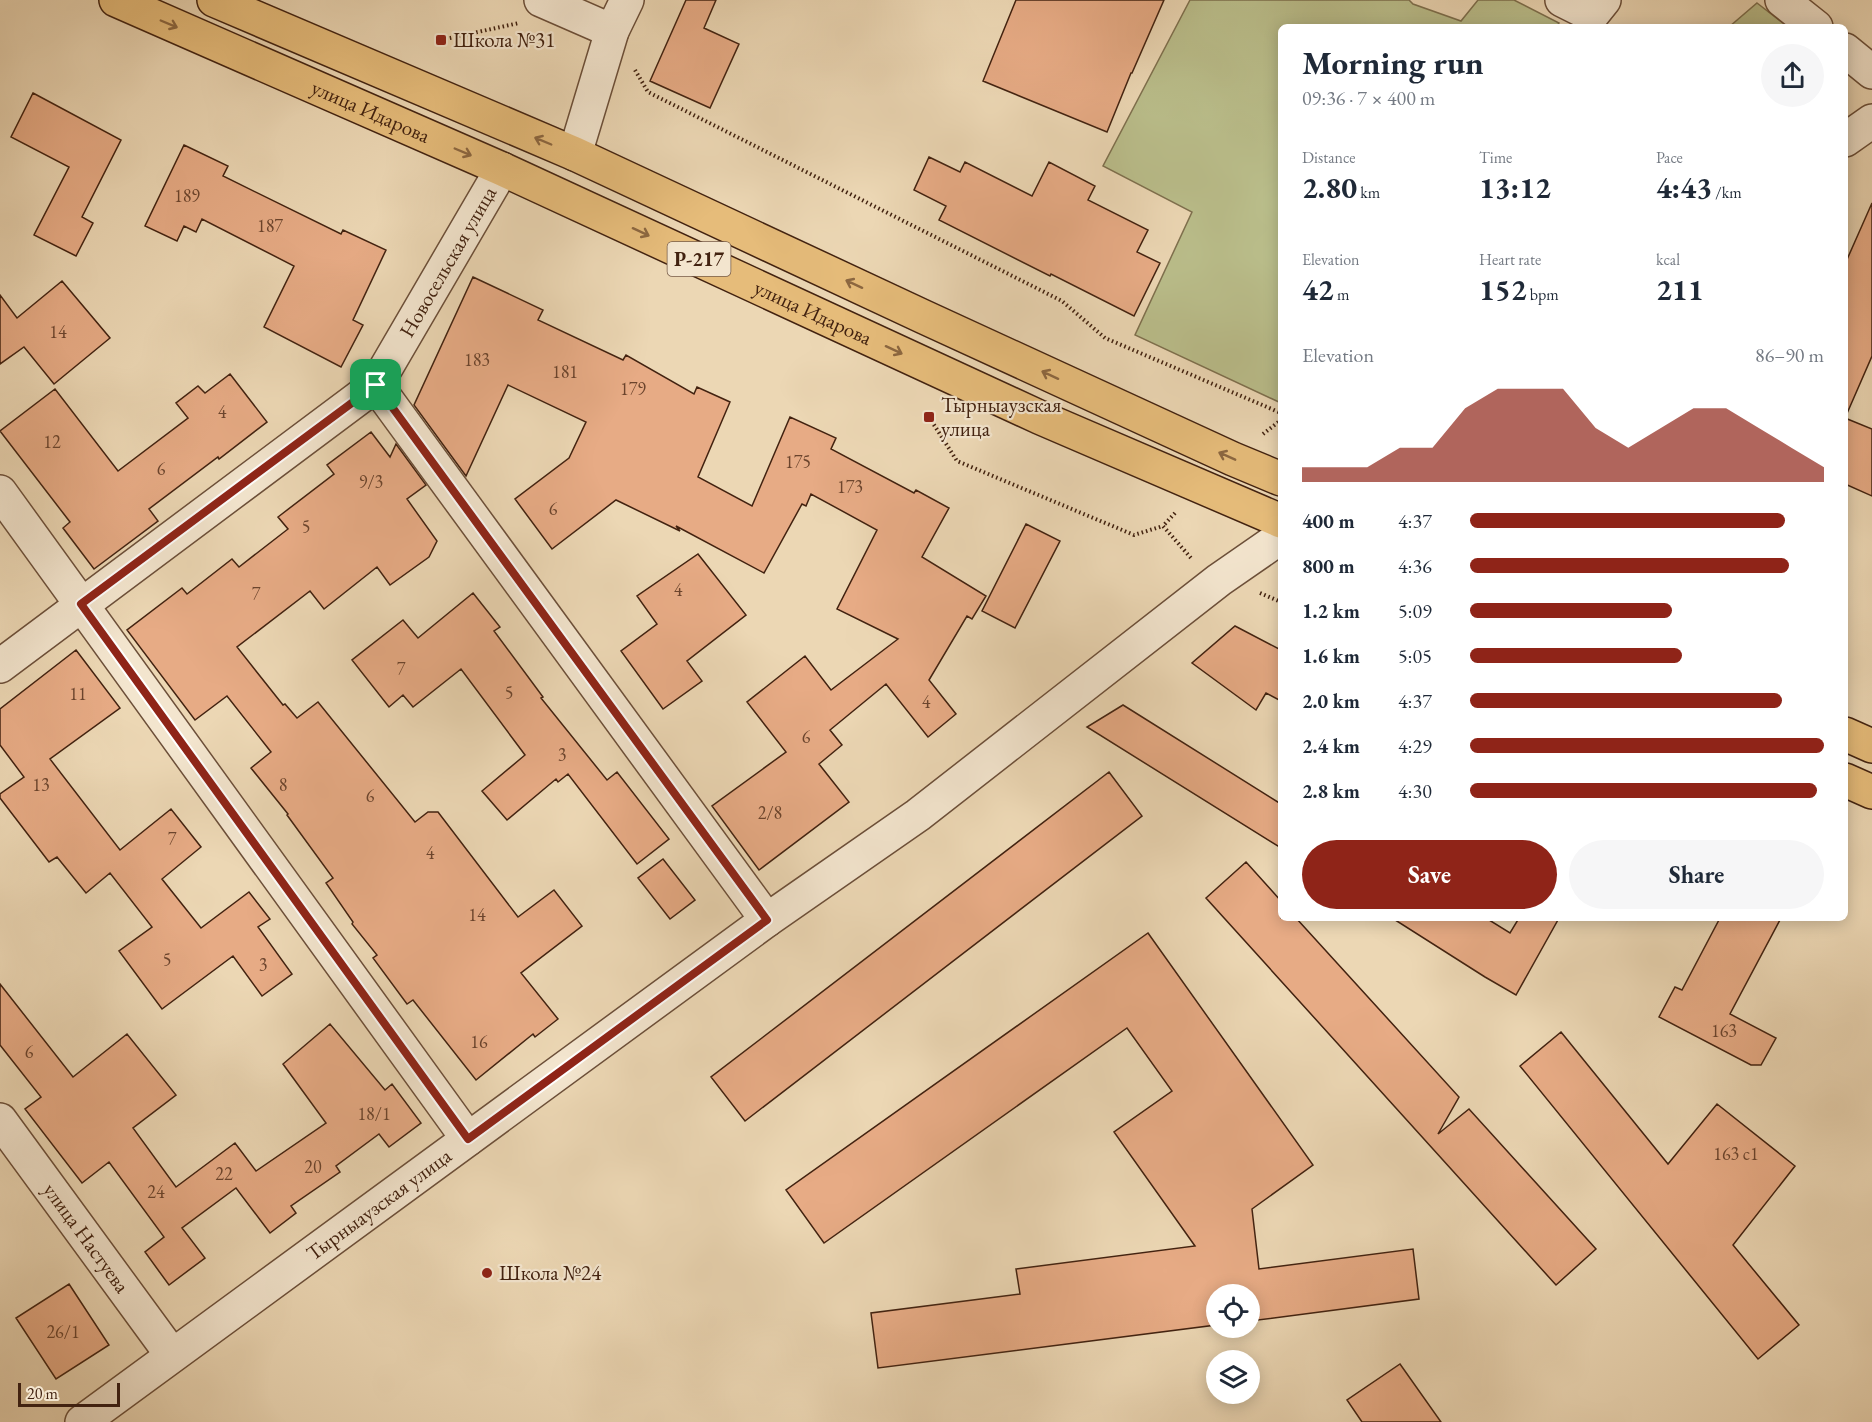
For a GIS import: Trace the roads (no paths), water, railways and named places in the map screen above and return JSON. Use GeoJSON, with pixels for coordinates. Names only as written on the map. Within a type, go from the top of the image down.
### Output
{"type":"FeatureCollection","features":[{"type":"Feature","properties":{"kind":"main road","name":"улица Идарова"},"geometry":{"type":"LineString","coordinates":[[116,0],[502,169],[1039,417],[1278,520]]}},
{"type":"Feature","properties":{"kind":"main road","name":"улица Идарова"},"geometry":{"type":"LineString","coordinates":[[214,0],[575,154],[935,322],[1278,478]]}},
{"type":"Feature","properties":{"kind":"main road"},"geometry":{"type":"LineString","coordinates":[[1848,735],[1872,746]]}},
{"type":"Feature","properties":{"kind":"main road"},"geometry":{"type":"LineString","coordinates":[[1848,781],[1872,792]]}},
{"type":"Feature","properties":{"kind":"street"},"geometry":{"type":"LineString","coordinates":[[575,154],[610,38],[627,0]]}},
{"type":"Feature","properties":{"kind":"street"},"geometry":{"type":"LineString","coordinates":[[1562,0],[1592,15],[1604,0]]}},
{"type":"Feature","properties":{"kind":"street"},"geometry":{"type":"LineString","coordinates":[[1782,0],[1812,24]]}},
{"type":"Feature","properties":{"kind":"street"},"geometry":{"type":"LineString","coordinates":[[533,11],[610,38]]}},
{"type":"Feature","properties":{"kind":"street"},"geometry":{"type":"LineString","coordinates":[[1848,52],[1872,72]]}},
{"type":"Feature","properties":{"kind":"street"},"geometry":{"type":"LineString","coordinates":[[1848,138],[1872,121]]}},
{"type":"Feature","properties":{"kind":"street","name":"Новосельская улица"},"geometry":{"type":"LineString","coordinates":[[0,666],[376,385],[502,169]]}},
{"type":"Feature","properties":{"kind":"street"},"geometry":{"type":"LineString","coordinates":[[376,385],[767,920]]}},
{"type":"Feature","properties":{"kind":"street"},"geometry":{"type":"LineString","coordinates":[[0,492],[468,1139]]}},
{"type":"Feature","properties":{"kind":"street","name":"Тырныаузская улица"},"geometry":{"type":"LineString","coordinates":[[82,1422],[767,920],[918,815],[1219,580],[1278,539]]}},
{"type":"Feature","properties":{"kind":"street","name":"улица Настуева"},"geometry":{"type":"LineString","coordinates":[[0,1120],[172,1355]]}},
{"type":"Feature","properties":{"kind":"place","name":"Школа №31"},"geometry":{"type":"Point","coordinates":[441,40]}},
{"type":"Feature","properties":{"kind":"place","name":"Тырныаузская улица"},"geometry":{"type":"Point","coordinates":[929,417]}},
{"type":"Feature","properties":{"kind":"place","name":"Школа №24"},"geometry":{"type":"Point","coordinates":[487,1273]}}]}
